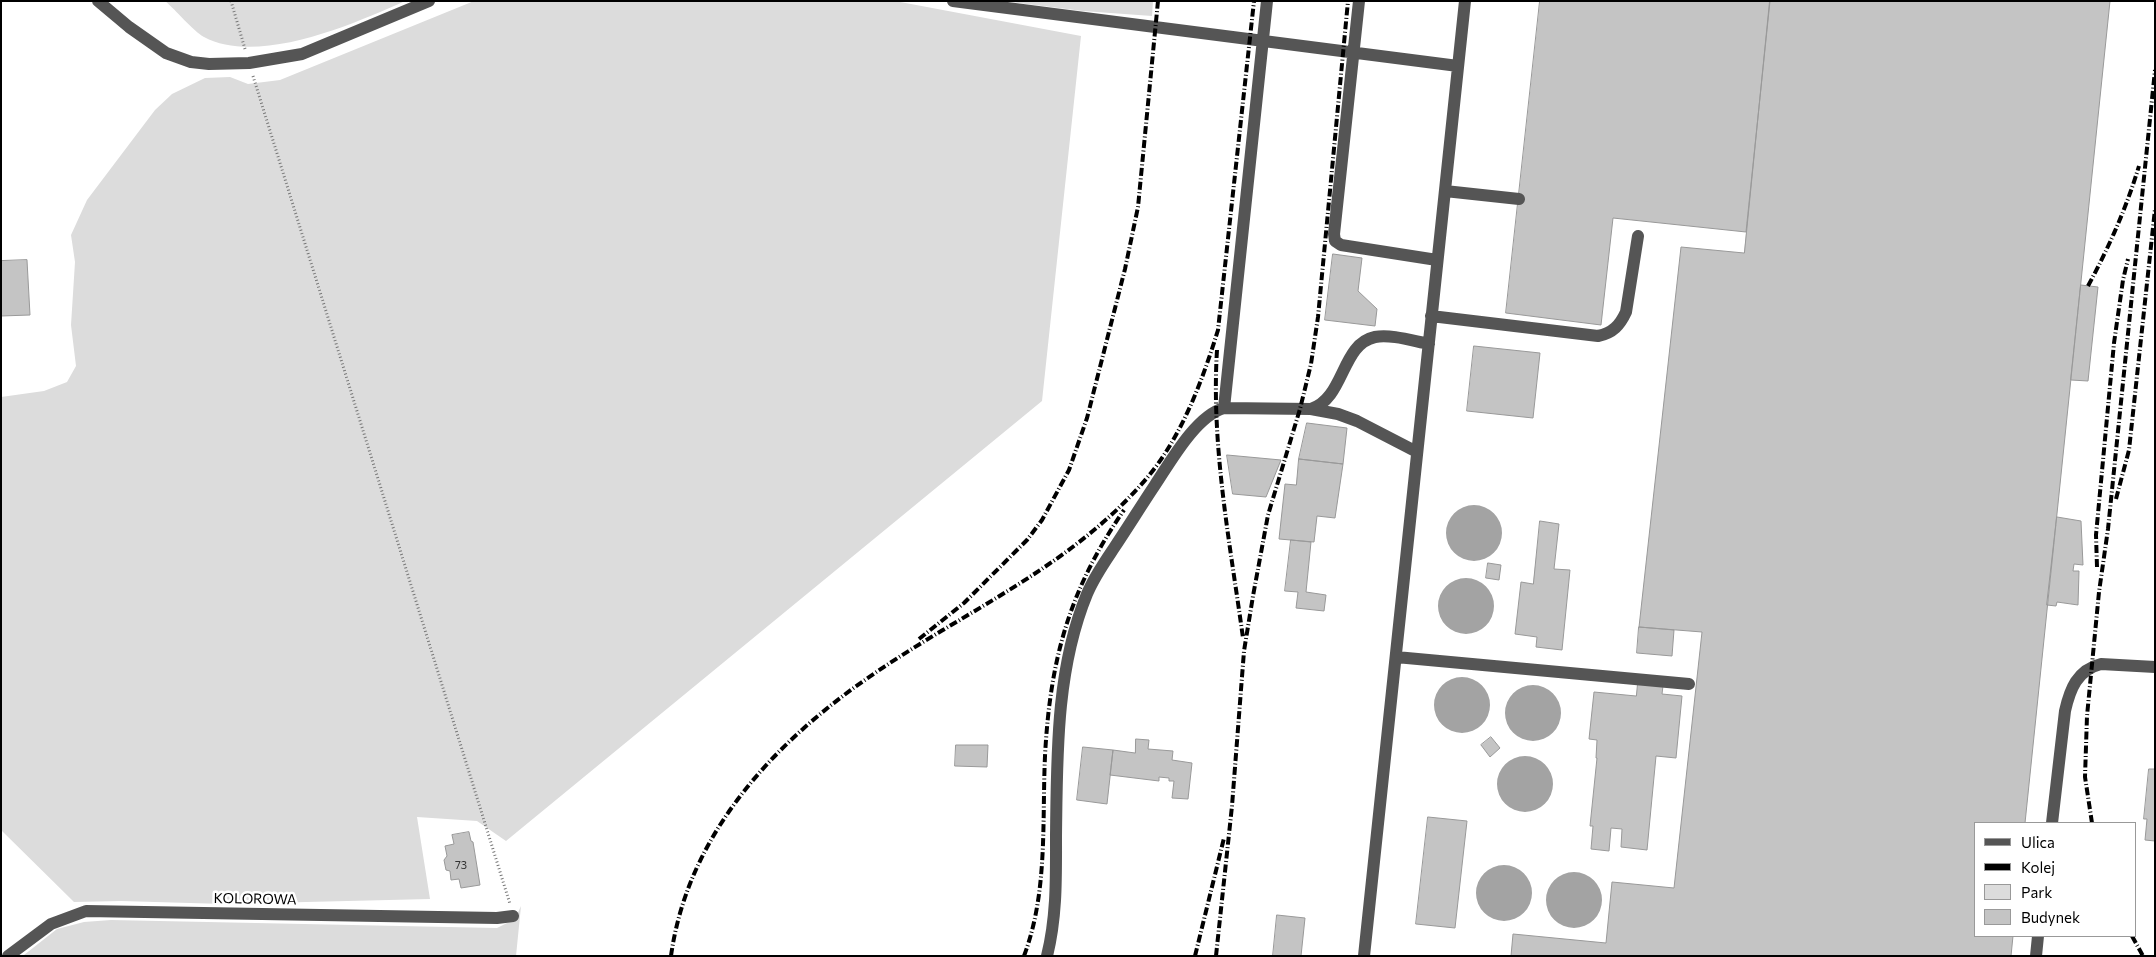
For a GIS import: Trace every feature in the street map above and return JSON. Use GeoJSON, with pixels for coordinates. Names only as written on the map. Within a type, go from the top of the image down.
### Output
{"type":"FeatureCollection","features":[{"type":"Feature","properties":{"kind":"street"},"geometry":{"type":"LineString","coordinates":[[98,1],[129,27],[166,53],[191,62],[249,63],[282,59],[302,54],[429,1]]}},
{"type":"Feature","properties":{"kind":"street"},"geometry":{"type":"LineString","coordinates":[[953,1],[1458,66]]}},
{"type":"Feature","properties":{"kind":"street"},"geometry":{"type":"LineString","coordinates":[[1224,408],[1267,1]]}},
{"type":"Feature","properties":{"kind":"street"},"geometry":{"type":"LineString","coordinates":[[1359,1],[1334,234],[1335,241],[1340,244],[1437,260]]}},
{"type":"Feature","properties":{"kind":"street"},"geometry":{"type":"LineString","coordinates":[[1364,956],[1465,1]]}},
{"type":"Feature","properties":{"kind":"street"},"geometry":{"type":"LineString","coordinates":[[1445,191],[1518,199]]}},
{"type":"Feature","properties":{"kind":"street"},"geometry":{"type":"LineString","coordinates":[[1431,316],[1598,336],[1606,334],[1621,322],[1626,312],[1638,236]]}},
{"type":"Feature","properties":{"kind":"street"},"geometry":{"type":"LineString","coordinates":[[1311,409],[1321,406],[1332,394],[1355,350],[1363,342],[1373,337],[1381,336],[1428,344]]}},
{"type":"Feature","properties":{"kind":"street"},"geometry":{"type":"LineString","coordinates":[[1047,956],[1056,896],[1057,769],[1062,696],[1069,651],[1077,622],[1094,578],[1177,453],[1209,416],[1216,410],[1224,408],[1311,409],[1338,414],[1357,421],[1417,452]]}},
{"type":"Feature","properties":{"kind":"street"},"geometry":{"type":"LineString","coordinates":[[1396,657],[1688,684]]}},
{"type":"Feature","properties":{"kind":"street"},"geometry":{"type":"LineString","coordinates":[[2052,822],[2065,711],[2069,693],[2078,676],[2093,666],[2101,664],[2155,667]]}},
{"type":"Feature","properties":{"kind":"street","name":"KOLOROWA"},"geometry":{"type":"LineString","coordinates":[[8,956],[51,924],[86,912],[497,918],[513,916]]}},
{"type":"Feature","properties":{"kind":"street"},"geometry":{"type":"LineString","coordinates":[[2036,956],[2038,937]]}},
{"type":"Feature","properties":{"kind":"path"},"geometry":{"type":"LineString","coordinates":[[231,1],[513,916]]}},
{"type":"Feature","properties":{"kind":"green space"},"geometry":{"type":"Polygon","coordinates":[[[165,1],[405,1],[333,30],[278,44],[251,47],[226,45],[204,37],[165,1]]]}},
{"type":"Feature","properties":{"kind":"green space"},"geometry":{"type":"Polygon","coordinates":[[[474,1],[895,1],[1081,36],[1042,401],[506,841],[477,821],[417,817],[430,899],[224,904],[121,901],[74,902],[1,830],[1,397],[44,391],[67,382],[76,366],[71,325],[75,262],[71,235],[87,200],[155,110],[172,94],[205,78],[230,77],[248,84],[280,80],[474,1]]]}},
{"type":"Feature","properties":{"kind":"green space"},"geometry":{"type":"Polygon","coordinates":[[[1002,1],[1153,1],[1152,16],[1083,11],[1002,1]]]}},
{"type":"Feature","properties":{"kind":"green space"},"geometry":{"type":"Polygon","coordinates":[[[521,906],[516,956],[24,955],[57,929],[84,922],[111,920],[497,928],[515,919],[521,906]]]}},
{"type":"Feature","properties":{"kind":"shaded area"},"geometry":{"type":"Polygon","coordinates":[[[1468,505],[1480,505],[1490,509],[1498,517],[1502,533],[1498,549],[1490,557],[1480,561],[1468,561],[1458,557],[1450,549],[1446,539],[1446,527],[1450,517],[1458,509],[1468,505]]]}},
{"type":"Feature","properties":{"kind":"shaded area"},"geometry":{"type":"Polygon","coordinates":[[[1460,578],[1472,578],[1482,582],[1490,590],[1494,606],[1490,622],[1482,630],[1472,634],[1460,634],[1450,630],[1442,622],[1438,612],[1438,600],[1442,590],[1450,582],[1460,578]]]}},
{"type":"Feature","properties":{"kind":"shaded area"},"geometry":{"type":"Polygon","coordinates":[[[1456,677],[1468,677],[1478,681],[1486,689],[1490,705],[1486,721],[1478,729],[1468,733],[1456,733],[1446,729],[1438,721],[1434,711],[1434,699],[1438,689],[1446,681],[1456,677]]]}},
{"type":"Feature","properties":{"kind":"shaded area"},"geometry":{"type":"Polygon","coordinates":[[[1527,685],[1539,685],[1549,689],[1557,697],[1561,713],[1557,729],[1549,737],[1539,741],[1527,741],[1517,737],[1509,729],[1505,719],[1505,707],[1509,697],[1517,689],[1527,685]]]}},
{"type":"Feature","properties":{"kind":"shaded area"},"geometry":{"type":"Polygon","coordinates":[[[1519,756],[1531,756],[1541,760],[1549,768],[1553,784],[1549,800],[1541,808],[1531,812],[1519,812],[1509,808],[1501,800],[1497,790],[1497,778],[1501,768],[1509,760],[1519,756]]]}},
{"type":"Feature","properties":{"kind":"shaded area"},"geometry":{"type":"Polygon","coordinates":[[[1498,865],[1510,865],[1520,869],[1528,877],[1532,893],[1528,909],[1520,917],[1510,921],[1498,921],[1488,917],[1480,909],[1476,899],[1476,887],[1480,877],[1488,869],[1498,865]]]}},
{"type":"Feature","properties":{"kind":"shaded area"},"geometry":{"type":"Polygon","coordinates":[[[1568,872],[1580,872],[1590,876],[1598,884],[1602,900],[1598,916],[1590,924],[1580,928],[1568,928],[1558,924],[1550,916],[1546,906],[1546,894],[1550,884],[1558,876],[1568,872]]]}},
{"type":"Feature","properties":{"kind":"building"},"geometry":{"type":"Polygon","coordinates":[[[1540,1],[1770,1],[1746,232],[1613,218],[1601,325],[1506,313],[1540,1]]]}},
{"type":"Feature","properties":{"kind":"building"},"geometry":{"type":"Polygon","coordinates":[[[1770,1],[2110,1],[2025,822],[1974,822],[1974,937],[2013,937],[2011,956],[1511,956],[1513,934],[1606,943],[1612,882],[1674,888],[1702,632],[1639,627],[1681,247],[1744,253],[1770,1]]]}},
{"type":"Feature","properties":{"kind":"building"},"geometry":{"type":"Polygon","coordinates":[[[1333,254],[1362,258],[1358,291],[1377,309],[1375,326],[1325,320],[1333,254]]]}},
{"type":"Feature","properties":{"kind":"building"},"geometry":{"type":"Polygon","coordinates":[[[27,260],[30,315],[1,316],[1,261],[27,260]]]}},
{"type":"Feature","properties":{"kind":"building"},"geometry":{"type":"Polygon","coordinates":[[[2081,285],[2098,287],[2088,381],[2071,380],[2081,285]]]}},
{"type":"Feature","properties":{"kind":"building"},"geometry":{"type":"Polygon","coordinates":[[[1474,346],[1540,353],[1533,418],[1467,411],[1474,346]]]}},
{"type":"Feature","properties":{"kind":"building"},"geometry":{"type":"Polygon","coordinates":[[[1307,423],[1347,428],[1343,464],[1299,459],[1307,423]]]}},
{"type":"Feature","properties":{"kind":"building"},"geometry":{"type":"Polygon","coordinates":[[[1227,455],[1281,460],[1266,497],[1233,494],[1227,455]]]}},
{"type":"Feature","properties":{"kind":"building"},"geometry":{"type":"Polygon","coordinates":[[[1299,459],[1343,464],[1335,518],[1317,516],[1314,542],[1279,539],[1285,484],[1296,485],[1299,459]]]}},
{"type":"Feature","properties":{"kind":"building"},"geometry":{"type":"Polygon","coordinates":[[[2057,517],[2081,521],[2083,565],[2074,564],[2073,571],[2079,571],[2078,605],[2057,602],[2056,606],[2047,605],[2057,517]]]}},
{"type":"Feature","properties":{"kind":"building"},"geometry":{"type":"Polygon","coordinates":[[[1540,521],[1559,524],[1554,569],[1570,570],[1562,650],[1536,647],[1537,637],[1515,634],[1521,582],[1533,584],[1540,521]]]}},
{"type":"Feature","properties":{"kind":"building"},"geometry":{"type":"Polygon","coordinates":[[[1291,540],[1311,542],[1306,592],[1326,595],[1324,611],[1296,608],[1298,592],[1285,591],[1291,540]]]}},
{"type":"Feature","properties":{"kind":"building"},"geometry":{"type":"Polygon","coordinates":[[[1488,563],[1501,565],[1499,580],[1486,578],[1488,563]]]}},
{"type":"Feature","properties":{"kind":"building"},"geometry":{"type":"Polygon","coordinates":[[[1639,627],[1674,630],[1672,656],[1637,653],[1639,627]]]}},
{"type":"Feature","properties":{"kind":"building"},"geometry":{"type":"Polygon","coordinates":[[[1638,683],[1663,686],[1662,694],[1682,696],[1676,758],[1656,756],[1647,850],[1621,847],[1622,829],[1611,828],[1609,851],[1591,849],[1593,826],[1590,826],[1597,758],[1597,740],[1589,739],[1594,692],[1636,696],[1638,683]]]}},
{"type":"Feature","properties":{"kind":"building"},"geometry":{"type":"Polygon","coordinates":[[[1491,737],[1500,748],[1490,757],[1481,745],[1491,737]]]}},
{"type":"Feature","properties":{"kind":"building"},"geometry":{"type":"Polygon","coordinates":[[[1136,739],[1149,740],[1148,749],[1173,751],[1172,760],[1192,763],[1188,799],[1172,798],[1174,781],[1169,781],[1169,778],[1159,777],[1159,781],[1110,775],[1113,750],[1135,753],[1136,739]]]}},
{"type":"Feature","properties":{"kind":"building"},"geometry":{"type":"Polygon","coordinates":[[[956,745],[988,745],[987,767],[955,766],[956,745]]]}},
{"type":"Feature","properties":{"kind":"building"},"geometry":{"type":"Polygon","coordinates":[[[1083,747],[1113,750],[1107,804],[1077,800],[1083,747]]]}},
{"type":"Feature","properties":{"kind":"building"},"geometry":{"type":"Polygon","coordinates":[[[2149,769],[2155,769],[2155,841],[2145,840],[2147,819],[2144,819],[2149,769]]]}},
{"type":"Feature","properties":{"kind":"building"},"geometry":{"type":"Polygon","coordinates":[[[1428,817],[1467,821],[1455,928],[1416,924],[1428,817]]]}},
{"type":"Feature","properties":{"kind":"building"},"geometry":{"type":"Polygon","coordinates":[[[469,832],[473,842],[480,885],[461,888],[459,879],[451,880],[450,871],[446,870],[444,860],[447,856],[445,846],[454,844],[452,835],[469,832]]]}},
{"type":"Feature","properties":{"kind":"building"},"geometry":{"type":"Polygon","coordinates":[[[1277,915],[1305,918],[1301,956],[1273,956],[1277,915]]]}},
{"type":"Feature","properties":{"kind":"railway"},"geometry":{"type":"LineString","coordinates":[[919,639],[964,603],[1027,540],[1042,520],[1069,470],[1087,418],[1125,269],[1138,207],[1158,1]]}},
{"type":"Feature","properties":{"kind":"railway"},"geometry":{"type":"LineString","coordinates":[[671,956],[681,911],[696,869],[717,830],[742,794],[771,760],[804,728],[875,673],[1013,588],[1079,542],[1110,516],[1139,487],[1166,452],[1196,393],[1218,330],[1254,1]]}},
{"type":"Feature","properties":{"kind":"railway"},"geometry":{"type":"LineString","coordinates":[[1216,956],[1232,806],[1244,651],[1268,515],[1300,409],[1311,364],[1318,317],[1348,1]]}},
{"type":"Feature","properties":{"kind":"railway"},"geometry":{"type":"LineString","coordinates":[[2092,822],[2085,777],[2087,716],[2155,70]]}},
{"type":"Feature","properties":{"kind":"railway"},"geometry":{"type":"LineString","coordinates":[[2088,286],[2116,227],[2139,166]]}},
{"type":"Feature","properties":{"kind":"railway"},"geometry":{"type":"LineString","coordinates":[[2116,499],[2129,450],[2155,209]]}},
{"type":"Feature","properties":{"kind":"railway"},"geometry":{"type":"LineString","coordinates":[[2097,567],[2096,535],[2114,343],[2128,259]]}},
{"type":"Feature","properties":{"kind":"railway"},"geometry":{"type":"LineString","coordinates":[[1217,350],[1216,386],[1219,458],[1227,530],[1243,638]]}},
{"type":"Feature","properties":{"kind":"railway"},"geometry":{"type":"LineString","coordinates":[[1024,956],[1032,932],[1040,882],[1045,756],[1052,688],[1058,657],[1076,598],[1089,569],[1124,510]]}},
{"type":"Feature","properties":{"kind":"railway"},"geometry":{"type":"LineString","coordinates":[[1195,956],[1224,838]]}},
{"type":"Feature","properties":{"kind":"railway"},"geometry":{"type":"LineString","coordinates":[[2133,937],[2143,956]]}}]}
